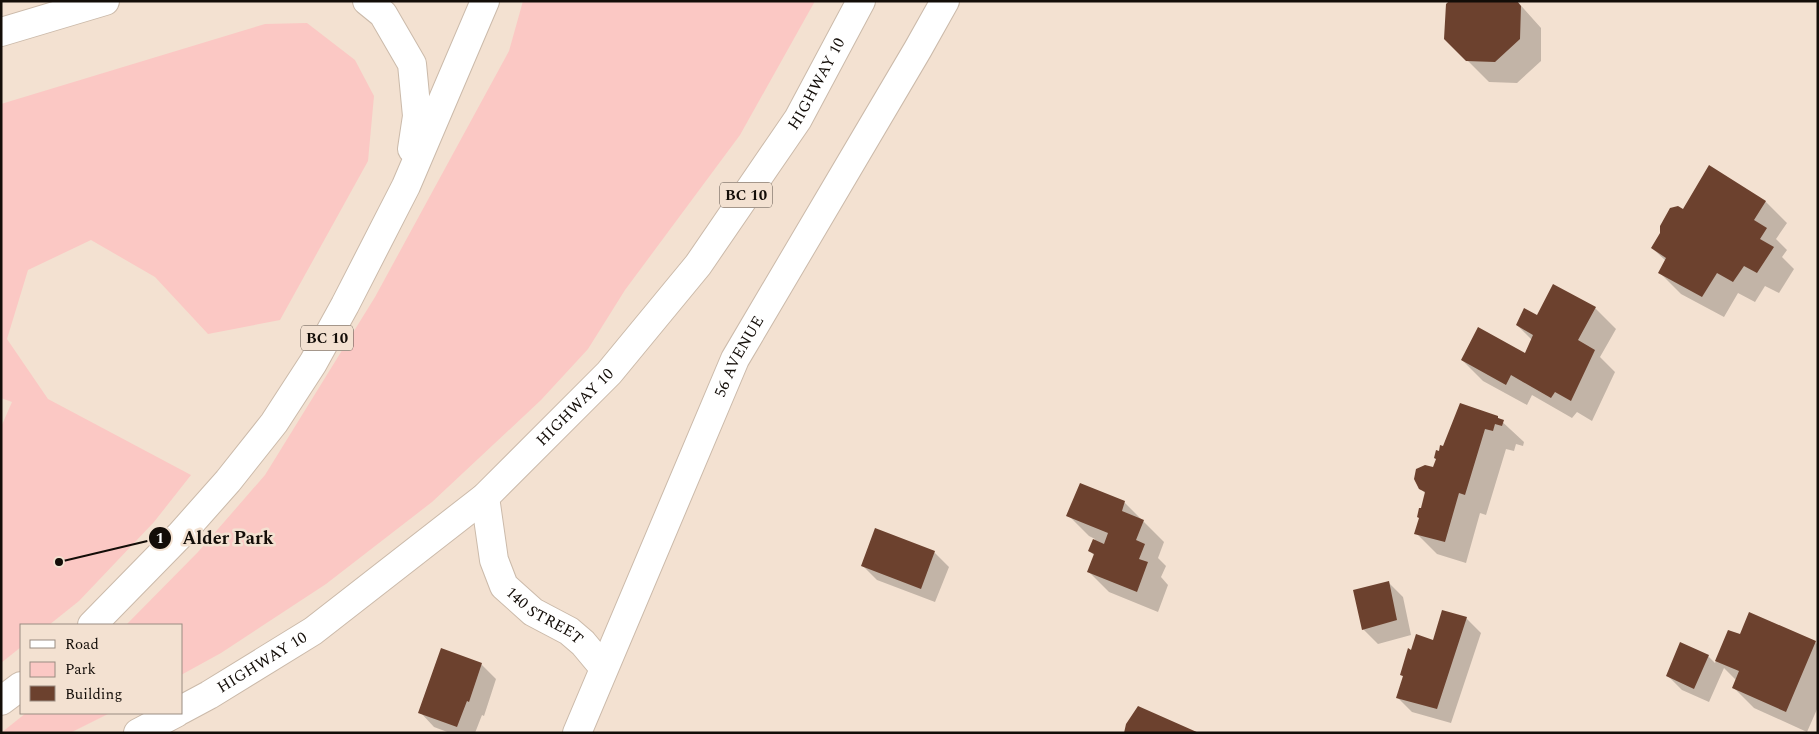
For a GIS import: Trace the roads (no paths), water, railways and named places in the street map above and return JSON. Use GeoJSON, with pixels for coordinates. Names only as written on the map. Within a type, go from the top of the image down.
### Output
{"type":"FeatureCollection","features":[{"type":"Feature","properties":{"kind":"main road"},"geometry":{"type":"LineString","coordinates":[[1,32],[105,1]]}},
{"type":"Feature","properties":{"kind":"main road"},"geometry":{"type":"LineString","coordinates":[[367,1],[383,14],[412,64],[417,116],[406,186]]}},
{"type":"Feature","properties":{"kind":"main road","name":"BC 10"},"geometry":{"type":"LineString","coordinates":[[93,624],[181,534],[228,481],[274,423],[313,363],[345,306],[406,186],[485,1]]}},
{"type":"Feature","properties":{"kind":"main road","name":"HIGHWAY 10"},"geometry":{"type":"LineString","coordinates":[[182,710],[209,696],[313,631],[485,497],[609,373],[698,265],[798,119],[861,1]]}},
{"type":"Feature","properties":{"kind":"main road","name":"56 AVENUE"},"geometry":{"type":"LineString","coordinates":[[576,733],[735,359],[945,1]]}},
{"type":"Feature","properties":{"kind":"main road","name":"140 STREET"},"geometry":{"type":"LineString","coordinates":[[485,497],[494,560],[504,586],[533,612],[569,631],[584,643],[603,667]]}},
{"type":"Feature","properties":{"kind":"main road"},"geometry":{"type":"LineString","coordinates":[[1,701],[20,687]]}},
{"type":"Feature","properties":{"kind":"main road"},"geometry":{"type":"LineString","coordinates":[[138,733],[174,714]]}},
{"type":"Feature","properties":{"kind":"place","name":"Alder Park"},"geometry":{"type":"Point","coordinates":[59,562]}}]}
